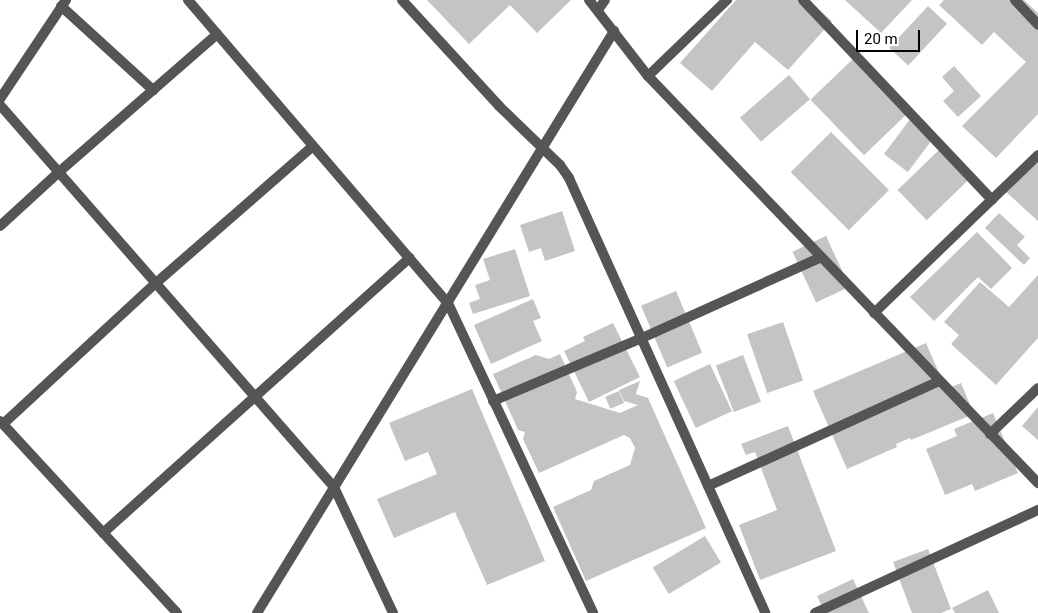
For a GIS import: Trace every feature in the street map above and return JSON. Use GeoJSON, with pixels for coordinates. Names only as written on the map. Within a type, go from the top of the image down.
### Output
{"type":"FeatureCollection","features":[{"type":"Feature","properties":{"kind":"street"},"geometry":{"type":"LineString","coordinates":[[188,0],[448,303],[593,613]]}},
{"type":"Feature","properties":{"kind":"street"},"geometry":{"type":"LineString","coordinates":[[402,0],[499,106],[560,165],[569,178],[765,613]]}},
{"type":"Feature","properties":{"kind":"street"},"geometry":{"type":"LineString","coordinates":[[589,0],[648,76],[1038,483]]}},
{"type":"Feature","properties":{"kind":"street"},"geometry":{"type":"LineString","coordinates":[[598,10],[604,0]]}},
{"type":"Feature","properties":{"kind":"street"},"geometry":{"type":"LineString","coordinates":[[648,76],[727,0]]}},
{"type":"Feature","properties":{"kind":"street"},"geometry":{"type":"LineString","coordinates":[[803,0],[992,200]]}},
{"type":"Feature","properties":{"kind":"street"},"geometry":{"type":"LineString","coordinates":[[1015,0],[1038,25]]}},
{"type":"Feature","properties":{"kind":"street"},"geometry":{"type":"LineString","coordinates":[[0,99],[64,3],[153,90]]}},
{"type":"Feature","properties":{"kind":"street"},"geometry":{"type":"LineString","coordinates":[[257,613],[614,31]]}},
{"type":"Feature","properties":{"kind":"street"},"geometry":{"type":"LineString","coordinates":[[0,226],[217,34]]}},
{"type":"Feature","properties":{"kind":"street"},"geometry":{"type":"LineString","coordinates":[[0,105],[334,487],[393,613]]}},
{"type":"Feature","properties":{"kind":"street"},"geometry":{"type":"LineString","coordinates":[[177,613],[1,423],[156,283],[313,146]]}},
{"type":"Feature","properties":{"kind":"street"},"geometry":{"type":"LineString","coordinates":[[874,313],[1038,155]]}},
{"type":"Feature","properties":{"kind":"street"},"geometry":{"type":"LineString","coordinates":[[493,401],[642,338],[821,256]]}},
{"type":"Feature","properties":{"kind":"street"},"geometry":{"type":"LineString","coordinates":[[103,533],[410,258]]}},
{"type":"Feature","properties":{"kind":"street"},"geometry":{"type":"LineString","coordinates":[[708,486],[939,381]]}},
{"type":"Feature","properties":{"kind":"street"},"geometry":{"type":"LineString","coordinates":[[990,434],[1038,388]]}},
{"type":"Feature","properties":{"kind":"street"},"geometry":{"type":"LineString","coordinates":[[815,613],[1038,510]]}},
{"type":"Feature","properties":{"kind":"building"},"geometry":{"type":"Polygon","coordinates":[[[427,0],[571,0],[537,33],[510,5],[469,44],[427,0]]]}},
{"type":"Feature","properties":{"kind":"building"},"geometry":{"type":"Polygon","coordinates":[[[736,0],[808,0],[832,21],[788,70],[755,42],[712,91],[680,63],[736,0]]]}},
{"type":"Feature","properties":{"kind":"building"},"geometry":{"type":"Polygon","coordinates":[[[845,0],[912,0],[881,33],[845,0]]]}},
{"type":"Feature","properties":{"kind":"building"},"geometry":{"type":"Polygon","coordinates":[[[944,0],[1024,0],[1038,13],[1038,114],[996,158],[962,126],[1026,62],[994,32],[982,45],[939,5],[944,0]]]}},
{"type":"Feature","properties":{"kind":"building"},"geometry":{"type":"Polygon","coordinates":[[[928,6],[947,24],[908,65],[889,48],[928,6]]]}},
{"type":"Feature","properties":{"kind":"building"},"geometry":{"type":"Polygon","coordinates":[[[858,54],[911,109],[864,155],[811,100],[858,54]]]}},
{"type":"Feature","properties":{"kind":"building"},"geometry":{"type":"Polygon","coordinates":[[[954,66],[981,96],[958,117],[943,101],[954,91],[942,77],[954,66]]]}},
{"type":"Feature","properties":{"kind":"building"},"geometry":{"type":"Polygon","coordinates":[[[789,75],[810,99],[761,142],[740,118],[789,75]]]}},
{"type":"Feature","properties":{"kind":"building"},"geometry":{"type":"Polygon","coordinates":[[[911,118],[935,136],[908,172],[884,154],[911,118]]]}},
{"type":"Feature","properties":{"kind":"building"},"geometry":{"type":"Polygon","coordinates":[[[831,132],[889,190],[849,230],[791,172],[831,132]]]}},
{"type":"Feature","properties":{"kind":"building"},"geometry":{"type":"Polygon","coordinates":[[[940,149],[969,179],[927,220],[898,190],[940,149]]]}},
{"type":"Feature","properties":{"kind":"building"},"geometry":{"type":"Polygon","coordinates":[[[1038,154],[1038,221],[1004,190],[1038,154]]]}},
{"type":"Feature","properties":{"kind":"building"},"geometry":{"type":"Polygon","coordinates":[[[562,211],[575,251],[545,261],[541,248],[529,252],[520,225],[562,211]]]}},
{"type":"Feature","properties":{"kind":"building"},"geometry":{"type":"Polygon","coordinates":[[[999,213],[1025,237],[1017,245],[1030,258],[1024,265],[985,228],[999,213]]]}},
{"type":"Feature","properties":{"kind":"building"},"geometry":{"type":"Polygon","coordinates":[[[977,232],[1012,268],[991,289],[978,277],[934,321],[910,297],[977,232]]]}},
{"type":"Feature","properties":{"kind":"building"},"geometry":{"type":"Polygon","coordinates":[[[826,236],[850,287],[816,302],[792,252],[826,236]]]}},
{"type":"Feature","properties":{"kind":"building"},"geometry":{"type":"Polygon","coordinates":[[[515,249],[530,296],[473,314],[469,303],[480,299],[475,285],[490,280],[483,259],[515,249]]]}},
{"type":"Feature","properties":{"kind":"building"},"geometry":{"type":"Polygon","coordinates":[[[1038,275],[1038,338],[996,385],[951,344],[959,335],[944,322],[980,282],[1009,307],[1038,275]]]}},
{"type":"Feature","properties":{"kind":"building"},"geometry":{"type":"Polygon","coordinates":[[[676,291],[702,353],[667,368],[641,306],[676,291]]]}},
{"type":"Feature","properties":{"kind":"building"},"geometry":{"type":"Polygon","coordinates":[[[533,299],[541,318],[533,321],[542,341],[491,364],[474,325],[533,299]]]}},
{"type":"Feature","properties":{"kind":"building"},"geometry":{"type":"Polygon","coordinates":[[[783,322],[803,381],[767,393],[747,334],[783,322]]]}},
{"type":"Feature","properties":{"kind":"building"},"geometry":{"type":"Polygon","coordinates":[[[613,323],[640,377],[589,402],[564,351],[585,341],[583,337],[613,323]]]}},
{"type":"Feature","properties":{"kind":"building"},"geometry":{"type":"Polygon","coordinates":[[[926,343],[946,389],[961,383],[974,414],[911,440],[910,438],[896,444],[897,447],[847,469],[813,391],[926,343]]]}},
{"type":"Feature","properties":{"kind":"building"},"geometry":{"type":"Polygon","coordinates":[[[560,354],[577,392],[575,399],[620,413],[638,405],[624,401],[619,390],[640,381],[636,394],[648,398],[706,528],[586,581],[553,507],[591,490],[594,481],[630,465],[635,448],[630,438],[624,435],[539,473],[523,439],[525,432],[518,430],[493,374],[536,355],[549,359],[560,354]]]}},
{"type":"Feature","properties":{"kind":"building"},"geometry":{"type":"Polygon","coordinates":[[[743,355],[761,402],[734,412],[716,365],[743,355]]]}},
{"type":"Feature","properties":{"kind":"building"},"geometry":{"type":"Polygon","coordinates":[[[710,364],[732,411],[696,428],[674,381],[710,364]]]}},
{"type":"Feature","properties":{"kind":"building"},"geometry":{"type":"Polygon","coordinates":[[[472,389],[545,561],[487,585],[455,512],[394,538],[377,499],[437,474],[428,452],[405,461],[389,423],[472,389]]]}},
{"type":"Feature","properties":{"kind":"building"},"geometry":{"type":"Polygon","coordinates":[[[619,391],[624,403],[610,409],[605,397],[619,391]]]}},
{"type":"Feature","properties":{"kind":"building"},"geometry":{"type":"Polygon","coordinates":[[[1038,407],[1038,440],[1022,426],[1038,407]]]}},
{"type":"Feature","properties":{"kind":"building"},"geometry":{"type":"Polygon","coordinates":[[[993,413],[1018,473],[975,491],[972,484],[945,495],[926,449],[957,436],[954,429],[993,413]]]}},
{"type":"Feature","properties":{"kind":"building"},"geometry":{"type":"Polygon","coordinates":[[[788,426],[836,551],[760,580],[739,525],[777,510],[755,452],[746,455],[741,444],[788,426]]]}},
{"type":"Feature","properties":{"kind":"building"},"geometry":{"type":"Polygon","coordinates":[[[705,536],[721,563],[669,594],[653,567],[705,536]]]}},
{"type":"Feature","properties":{"kind":"building"},"geometry":{"type":"Polygon","coordinates":[[[928,549],[951,609],[941,613],[912,613],[893,562],[928,549]]]}},
{"type":"Feature","properties":{"kind":"building"},"geometry":{"type":"Polygon","coordinates":[[[853,579],[869,613],[825,613],[817,596],[853,579]]]}},
{"type":"Feature","properties":{"kind":"building"},"geometry":{"type":"Polygon","coordinates":[[[988,590],[999,613],[955,613],[952,608],[988,590]]]}}]}
